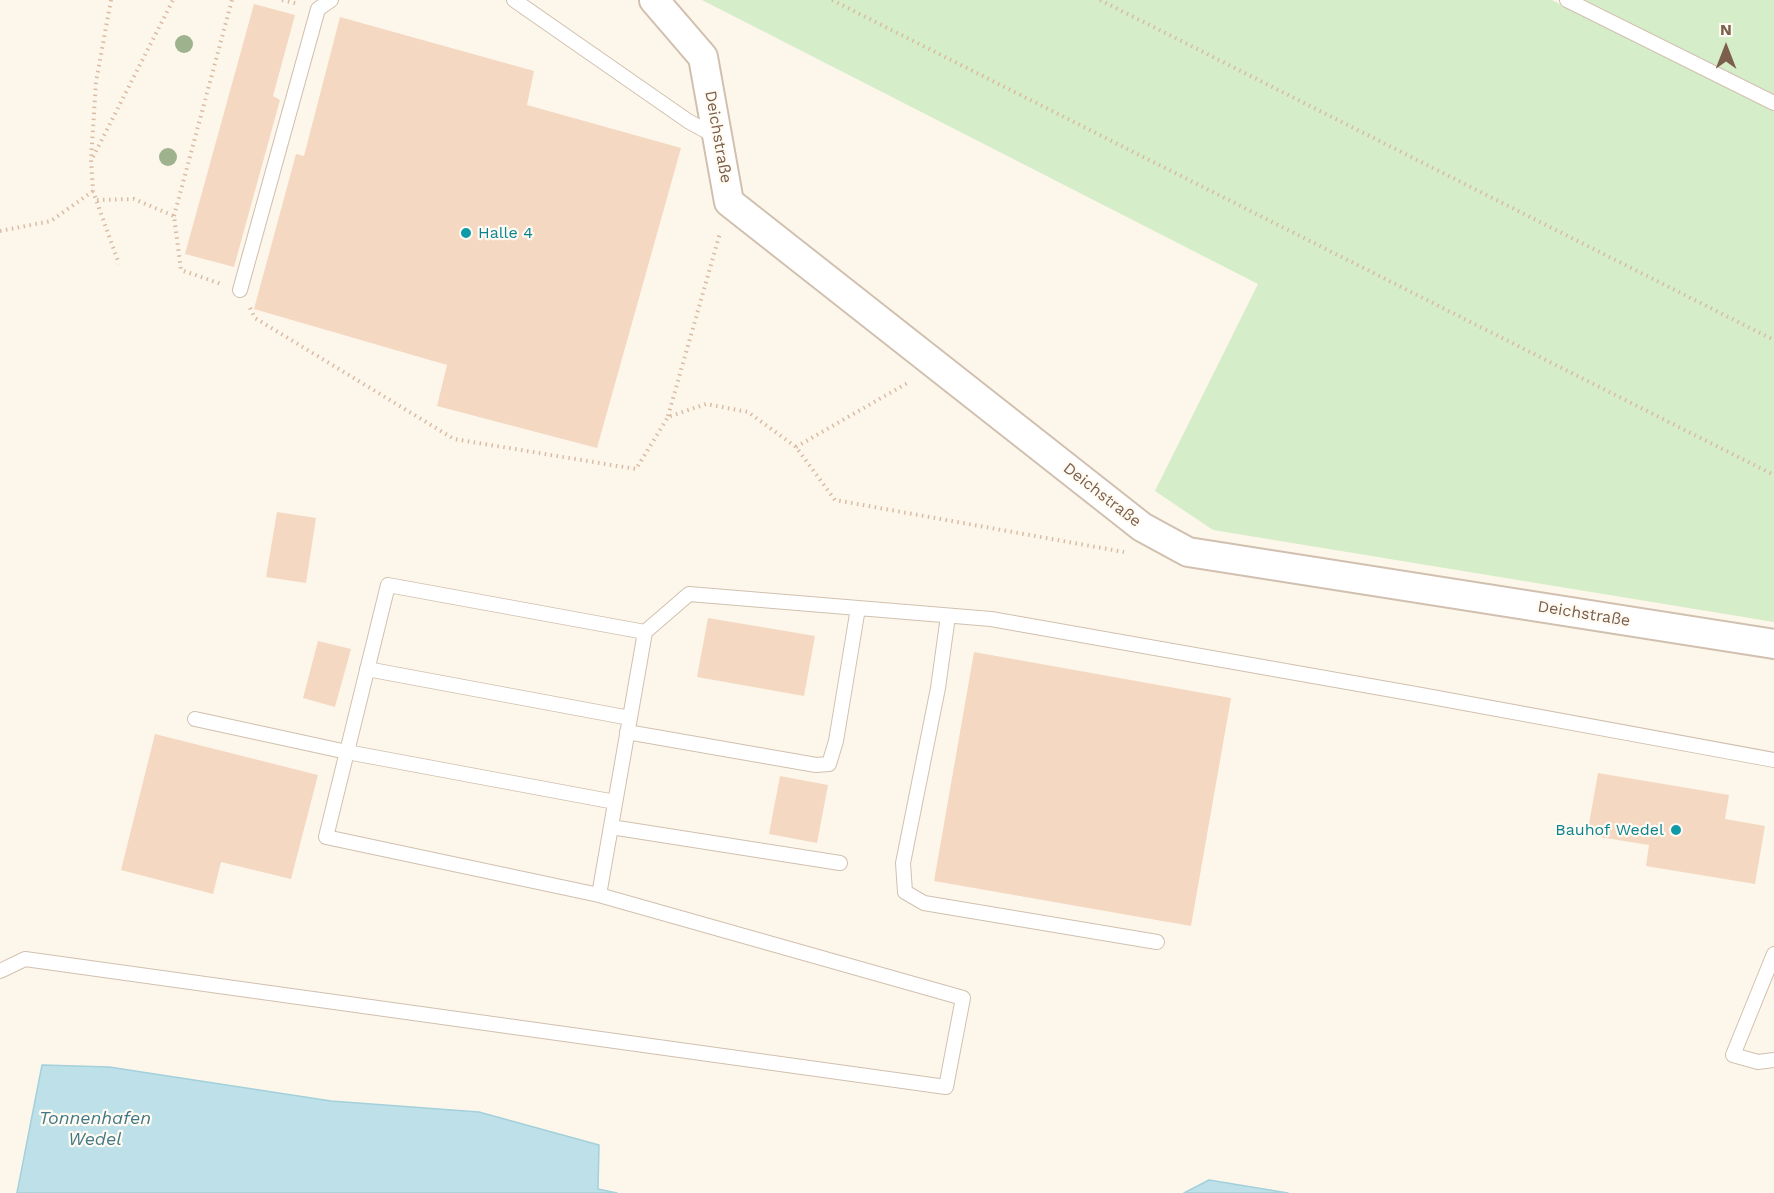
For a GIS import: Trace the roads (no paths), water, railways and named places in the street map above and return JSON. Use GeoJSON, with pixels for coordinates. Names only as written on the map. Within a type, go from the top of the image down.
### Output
{"type":"FeatureCollection","features":[{"type":"Feature","properties":{"kind":"street","name":"Deichstraße"},"geometry":{"type":"LineString","coordinates":[[654,0],[703,57],[729,202],[1142,527],[1188,552],[1774,644]]}},
{"type":"Feature","properties":{"kind":"lane"},"geometry":{"type":"LineString","coordinates":[[240,291],[318,9],[331,0]]}},
{"type":"Feature","properties":{"kind":"lane"},"geometry":{"type":"LineString","coordinates":[[514,0],[688,121],[719,138]]}},
{"type":"Feature","properties":{"kind":"lane"},"geometry":{"type":"LineString","coordinates":[[1567,0],[1774,103]]}},
{"type":"Feature","properties":{"kind":"lane"},"geometry":{"type":"LineString","coordinates":[[0,971],[25,959],[946,1087],[963,998],[599,894],[326,837],[388,585],[645,632]]}},
{"type":"Feature","properties":{"kind":"lane"},"geometry":{"type":"LineString","coordinates":[[599,894],[645,632],[689,594],[991,619],[1774,760]]}},
{"type":"Feature","properties":{"kind":"lane"},"geometry":{"type":"LineString","coordinates":[[627,732],[816,765],[829,764],[836,741],[858,608]]}},
{"type":"Feature","properties":{"kind":"lane"},"geometry":{"type":"LineString","coordinates":[[948,616],[938,688],[903,863],[905,892],[924,903],[1157,942]]}},
{"type":"Feature","properties":{"kind":"lane"},"geometry":{"type":"LineString","coordinates":[[367,669],[630,718]]}},
{"type":"Feature","properties":{"kind":"lane"},"geometry":{"type":"LineString","coordinates":[[195,719],[347,752],[615,802]]}},
{"type":"Feature","properties":{"kind":"lane"},"geometry":{"type":"LineString","coordinates":[[611,827],[840,863]]}},
{"type":"Feature","properties":{"kind":"lane"},"geometry":{"type":"LineString","coordinates":[[1774,954],[1732,1054],[1758,1062],[1774,1060]]}},
{"type":"Feature","properties":{"kind":"water","name":"Tonnenhafen Wedel"},"geometry":{"type":"Polygon","coordinates":[[[42,1065],[109,1067],[331,1101],[479,1112],[599,1145],[598,1189],[617,1193],[17,1193],[42,1065]]]}},
{"type":"Feature","properties":{"kind":"water"},"geometry":{"type":"Polygon","coordinates":[[[1209,1180],[1288,1193],[1184,1193],[1209,1180]]]}},
{"type":"Feature","properties":{"kind":"place","name":"Halle 4"},"geometry":{"type":"Point","coordinates":[466,233]}},
{"type":"Feature","properties":{"kind":"place","name":"Bauhof Wedel"},"geometry":{"type":"Point","coordinates":[1676,830]}}]}
